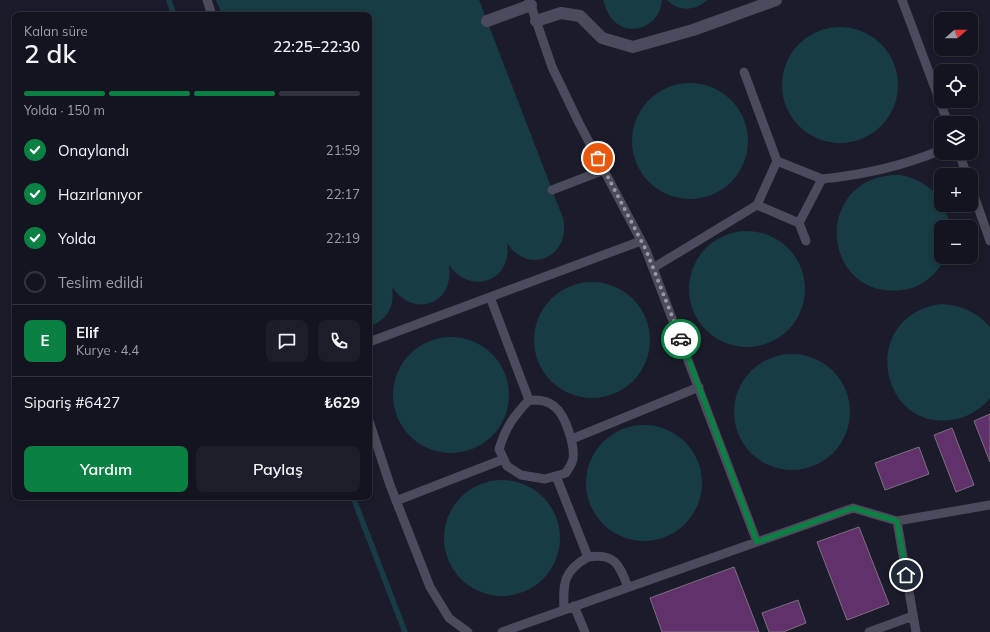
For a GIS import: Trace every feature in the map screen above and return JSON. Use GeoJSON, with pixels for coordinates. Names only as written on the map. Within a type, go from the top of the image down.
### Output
{"type":"FeatureCollection","features":[{"type":"Feature","properties":{"kind":"street"},"geometry":{"type":"LineString","coordinates":[[536,21],[561,13],[580,16],[602,38],[633,47],[693,30],[776,0]]}},
{"type":"Feature","properties":{"kind":"street"},"geometry":{"type":"LineString","coordinates":[[487,21],[530,3]]}},
{"type":"Feature","properties":{"kind":"lane"},"geometry":{"type":"LineString","coordinates":[[207,0],[211,12]]}},
{"type":"Feature","properties":{"kind":"lane"},"geometry":{"type":"LineString","coordinates":[[902,0],[945,116]]}},
{"type":"Feature","properties":{"kind":"lane"},"geometry":{"type":"LineString","coordinates":[[530,3],[552,67],[641,241],[653,268],[757,542]]}},
{"type":"Feature","properties":{"kind":"lane"},"geometry":{"type":"LineString","coordinates":[[653,268],[757,205],[777,161],[744,72]]}},
{"type":"Feature","properties":{"kind":"lane"},"geometry":{"type":"LineString","coordinates":[[777,161],[822,179],[857,176],[934,153]]}},
{"type":"Feature","properties":{"kind":"lane"},"geometry":{"type":"LineString","coordinates":[[552,190],[604,170]]}},
{"type":"Feature","properties":{"kind":"lane"},"geometry":{"type":"LineString","coordinates":[[799,223],[822,179]]}},
{"type":"Feature","properties":{"kind":"lane"},"geometry":{"type":"LineString","coordinates":[[757,205],[799,223],[806,241]]}},
{"type":"Feature","properties":{"kind":"lane"},"geometry":{"type":"LineString","coordinates":[[978,208],[990,241]]}},
{"type":"Feature","properties":{"kind":"lane"},"geometry":{"type":"LineString","coordinates":[[372,341],[641,241]]}},
{"type":"Feature","properties":{"kind":"lane"},"geometry":{"type":"LineString","coordinates":[[490,297],[529,400]]}},
{"type":"Feature","properties":{"kind":"lane"},"geometry":{"type":"LineString","coordinates":[[572,438],[699,387]]}},
{"type":"Feature","properties":{"kind":"lane"},"geometry":{"type":"LineString","coordinates":[[529,400],[543,400],[556,408],[566,424],[572,438],[573,459],[566,473],[546,479],[521,476],[507,466],[500,449],[505,431],[513,417],[529,400]]}},
{"type":"Feature","properties":{"kind":"lane"},"geometry":{"type":"LineString","coordinates":[[372,430],[396,501],[430,587],[450,618],[468,632]]}},
{"type":"Feature","properties":{"kind":"lane"},"geometry":{"type":"LineString","coordinates":[[396,501],[504,459]]}},
{"type":"Feature","properties":{"kind":"lane"},"geometry":{"type":"LineString","coordinates":[[556,476],[588,557]]}},
{"type":"Feature","properties":{"kind":"lane"},"geometry":{"type":"LineString","coordinates":[[502,632],[853,508],[897,521],[990,505]]}},
{"type":"Feature","properties":{"kind":"lane"},"geometry":{"type":"LineString","coordinates":[[897,521],[912,616],[916,632]]}},
{"type":"Feature","properties":{"kind":"lane"},"geometry":{"type":"LineString","coordinates":[[564,610],[563,592],[566,578],[574,565],[588,557],[600,555],[612,558],[620,569],[628,587]]}},
{"type":"Feature","properties":{"kind":"lane"},"geometry":{"type":"LineString","coordinates":[[574,606],[585,632]]}},
{"type":"Feature","properties":{"kind":"lane"},"geometry":{"type":"LineString","coordinates":[[869,632],[912,616]]}},
{"type":"Feature","properties":{"kind":"shaded area"},"geometry":{"type":"Polygon","coordinates":[[[216,0],[479,0],[563,218],[564,232],[561,243],[555,252],[546,258],[536,260],[526,258],[516,253],[507,243],[507,256],[504,267],[497,275],[488,280],[479,282],[468,280],[458,275],[449,265],[449,278],[446,289],[439,298],[431,303],[411,303],[401,297],[392,287],[393,294],[389,311],[381,320],[372,325],[372,12],[221,12],[216,0]]]}},
{"type":"Feature","properties":{"kind":"shaded area"},"geometry":{"type":"Polygon","coordinates":[[[603,0],[662,0],[657,16],[651,22],[645,26],[630,29],[622,27],[613,20],[603,0]]]}},
{"type":"Feature","properties":{"kind":"shaded area"},"geometry":{"type":"Polygon","coordinates":[[[667,0],[707,0],[703,4],[687,9],[676,7],[667,0]]]}},
{"type":"Feature","properties":{"kind":"shaded area"},"geometry":{"type":"Polygon","coordinates":[[[840,27],[851,28],[862,32],[881,44],[893,63],[897,74],[897,96],[893,107],[881,126],[862,138],[851,142],[840,143],[829,142],[818,138],[799,126],[787,107],[783,96],[782,85],[783,74],[787,63],[799,44],[818,32],[829,28],[840,27]]]}},
{"type":"Feature","properties":{"kind":"shaded area"},"geometry":{"type":"Polygon","coordinates":[[[690,83],[701,84],[712,88],[731,100],[743,119],[747,130],[747,152],[743,163],[731,182],[712,194],[701,198],[690,199],[679,198],[668,194],[649,182],[637,163],[633,152],[632,141],[633,130],[637,119],[649,100],[668,88],[679,84],[690,83]]]}},
{"type":"Feature","properties":{"kind":"shaded area"},"geometry":{"type":"Polygon","coordinates":[[[900,175],[912,178],[934,192],[934,212],[946,212],[949,220],[934,220],[934,264],[941,264],[928,279],[909,289],[902,290],[875,288],[855,276],[842,258],[837,236],[840,214],[851,194],[871,180],[900,175]]]}},
{"type":"Feature","properties":{"kind":"shaded area"},"geometry":{"type":"Polygon","coordinates":[[[747,231],[758,232],[769,236],[788,248],[800,267],[804,278],[804,300],[800,311],[788,330],[769,342],[758,346],[747,347],[736,346],[725,342],[706,330],[694,311],[690,300],[689,289],[690,278],[694,267],[706,248],[725,236],[736,232],[747,231]]]}},
{"type":"Feature","properties":{"kind":"shaded area"},"geometry":{"type":"Polygon","coordinates":[[[592,282],[603,283],[614,287],[633,299],[645,318],[649,329],[649,351],[645,362],[633,381],[614,393],[603,397],[592,398],[581,397],[570,393],[551,381],[539,362],[535,351],[534,340],[535,329],[539,318],[551,299],[570,287],[581,283],[592,282]]]}},
{"type":"Feature","properties":{"kind":"shaded area"},"geometry":{"type":"Polygon","coordinates":[[[941,304],[968,310],[980,317],[990,327],[990,398],[973,413],[951,420],[926,418],[907,408],[894,391],[888,370],[889,349],[897,329],[915,313],[941,304]]]}},
{"type":"Feature","properties":{"kind":"shaded area"},"geometry":{"type":"Polygon","coordinates":[[[451,337],[462,338],[473,342],[492,354],[504,373],[508,384],[508,406],[504,417],[492,436],[473,448],[462,452],[451,453],[440,452],[429,448],[410,436],[398,417],[394,406],[393,395],[394,384],[398,373],[410,354],[429,342],[440,338],[451,337]]]}},
{"type":"Feature","properties":{"kind":"shaded area"},"geometry":{"type":"Polygon","coordinates":[[[792,354],[803,355],[814,359],[833,371],[845,390],[849,401],[849,423],[845,434],[833,453],[814,465],[803,469],[792,470],[781,469],[770,465],[751,453],[739,434],[735,423],[734,412],[735,401],[739,390],[751,371],[770,359],[781,355],[792,354]]]}},
{"type":"Feature","properties":{"kind":"shaded area"},"geometry":{"type":"Polygon","coordinates":[[[644,425],[655,426],[666,430],[685,442],[697,461],[701,472],[701,494],[697,505],[685,524],[666,536],[655,540],[644,541],[633,540],[622,536],[603,524],[591,505],[587,494],[586,483],[587,472],[591,461],[603,442],[622,430],[633,426],[644,425]]]}},
{"type":"Feature","properties":{"kind":"shaded area"},"geometry":{"type":"Polygon","coordinates":[[[502,480],[513,481],[524,485],[543,497],[555,516],[559,527],[559,549],[555,560],[543,579],[524,591],[513,595],[502,596],[491,595],[480,591],[461,579],[449,560],[445,549],[444,538],[445,527],[449,516],[461,497],[480,485],[491,481],[502,480]]]}},
{"type":"Feature","properties":{"kind":"building"},"geometry":{"type":"Polygon","coordinates":[[[990,414],[990,462],[974,421],[990,414]]]}},
{"type":"Feature","properties":{"kind":"building"},"geometry":{"type":"Polygon","coordinates":[[[952,428],[974,485],[956,492],[934,435],[952,428]]]}},
{"type":"Feature","properties":{"kind":"building"},"geometry":{"type":"Polygon","coordinates":[[[919,447],[929,474],[885,490],[875,463],[919,447]]]}},
{"type":"Feature","properties":{"kind":"building"},"geometry":{"type":"Polygon","coordinates":[[[859,527],[889,604],[847,620],[817,542],[859,527]]]}},
{"type":"Feature","properties":{"kind":"building"},"geometry":{"type":"Polygon","coordinates":[[[734,567],[759,632],[662,632],[650,598],[734,567]]]}},
{"type":"Feature","properties":{"kind":"building"},"geometry":{"type":"Polygon","coordinates":[[[798,600],[806,623],[783,632],[769,632],[762,613],[798,600]]]}},
{"type":"Feature","properties":{"kind":"waterway"},"geometry":{"type":"LineString","coordinates":[[169,0],[173,12]]}},
{"type":"Feature","properties":{"kind":"waterway"},"geometry":{"type":"LineString","coordinates":[[354,500],[405,632]]}},
{"type":"Feature","properties":{"kind":"way so far"},"geometry":{"type":"LineString","coordinates":[[598,158],[646,250],[681,339]]}},
{"type":"Feature","properties":{"kind":"route"},"geometry":{"type":"LineString","coordinates":[[681,339],[757,542],[853,508],[897,521],[906,575]]}}]}
